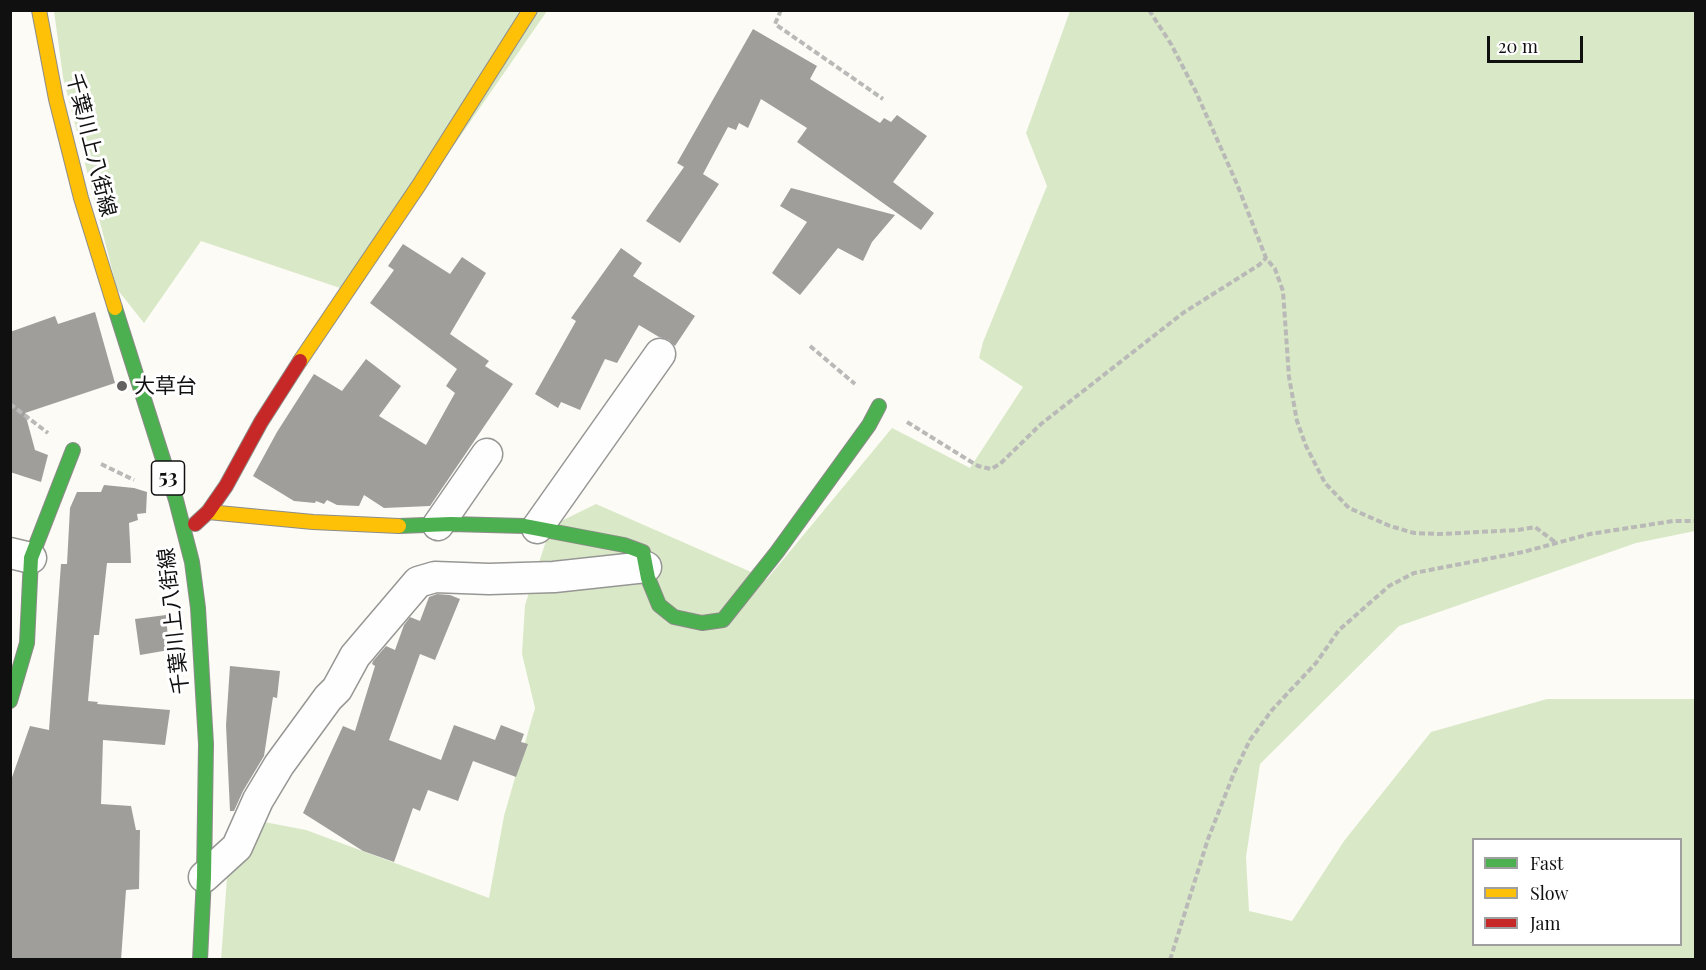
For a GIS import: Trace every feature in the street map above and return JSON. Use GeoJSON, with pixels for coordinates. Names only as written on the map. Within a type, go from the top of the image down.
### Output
{"type":"FeatureCollection","features":[{"type":"Feature","properties":{"kind":"street","name":"千葉川上八街線"},"geometry":{"type":"LineString","coordinates":[[39,10],[56,99],[81,198],[192,562],[202,664],[206,744],[200,960]]}},
{"type":"Feature","properties":{"kind":"street"},"geometry":{"type":"LineString","coordinates":[[185,534],[208,512],[226,486],[261,422],[309,346],[419,185],[530,10]]}},
{"type":"Feature","properties":{"kind":"street"},"geometry":{"type":"LineString","coordinates":[[537,528],[660,354]]}},
{"type":"Feature","properties":{"kind":"street"},"geometry":{"type":"LineString","coordinates":[[208,512],[387,527],[524,526],[624,545],[643,552],[659,605],[674,617],[702,622],[723,620],[777,552],[869,425],[879,406]]}},
{"type":"Feature","properties":{"kind":"street"},"geometry":{"type":"LineString","coordinates":[[10,701],[27,643],[21,555],[73,450]]}},
{"type":"Feature","properties":{"kind":"street"},"geometry":{"type":"LineString","coordinates":[[438,525],[486,454]]}},
{"type":"Feature","properties":{"kind":"street"},"geometry":{"type":"LineString","coordinates":[[204,877],[237,847],[258,800],[279,765],[337,689],[355,656],[418,582],[435,577],[554,577],[646,567]]}},
{"type":"Feature","properties":{"kind":"path"},"geometry":{"type":"LineString","coordinates":[[781,10],[775,24],[883,99]]}},
{"type":"Feature","properties":{"kind":"path"},"geometry":{"type":"LineString","coordinates":[[1149,10],[1171,44],[1196,92],[1237,184],[1266,258],[1275,269],[1283,291],[1289,377],[1297,421],[1306,446],[1325,483],[1349,508],[1414,533],[1518,530],[1535,526],[1555,542]]}},
{"type":"Feature","properties":{"kind":"path"},"geometry":{"type":"LineString","coordinates":[[810,346],[879,406],[978,466],[991,469],[1000,464],[1041,424],[1183,313],[1259,265],[1266,258]]}},
{"type":"Feature","properties":{"kind":"path"},"geometry":{"type":"LineString","coordinates":[[1170,960],[1208,839],[1234,773],[1250,740],[1272,710],[1316,663],[1339,630],[1389,586],[1414,573],[1523,552],[1555,542],[1641,525],[1695,520]]}},
{"type":"Feature","properties":{"kind":"green space"},"geometry":{"type":"Polygon","coordinates":[[[54,11],[547,11],[450,151],[346,290],[201,241],[144,323],[117,289],[63,77],[54,11]]]}},
{"type":"Feature","properties":{"kind":"green space"},"geometry":{"type":"Polygon","coordinates":[[[1070,11],[1695,11],[1695,531],[1636,543],[1399,626],[1260,764],[1246,857],[1249,911],[1292,921],[1344,841],[1431,732],[1547,699],[1695,699],[1695,959],[221,960],[233,816],[306,830],[489,898],[504,816],[535,708],[522,654],[525,605],[551,526],[596,504],[767,579],[892,428],[970,468],[1023,387],[979,358],[983,342],[1047,186],[1026,133],[1070,11]]]}},
{"type":"Feature","properties":{"kind":"building"},"geometry":{"type":"Polygon","coordinates":[[[753,29],[817,66],[810,79],[880,123],[884,118],[891,122],[897,115],[927,136],[893,182],[934,213],[921,230],[797,142],[807,128],[761,99],[748,128],[739,123],[736,130],[728,127],[703,174],[719,184],[680,243],[646,221],[684,167],[677,163],[753,29]]]}},
{"type":"Feature","properties":{"kind":"building"},"geometry":{"type":"Polygon","coordinates":[[[791,188],[895,215],[872,242],[863,261],[838,248],[800,295],[772,273],[807,222],[780,206],[791,188]]]}},
{"type":"Feature","properties":{"kind":"building"},"geometry":{"type":"Polygon","coordinates":[[[403,244],[450,274],[462,257],[486,273],[450,334],[489,361],[485,366],[513,384],[430,506],[384,508],[364,495],[359,506],[337,505],[327,500],[324,504],[316,501],[315,503],[294,501],[253,476],[277,432],[314,374],[342,391],[366,359],[401,386],[379,416],[426,445],[455,393],[446,386],[457,369],[370,303],[394,270],[388,266],[403,244]]]}},
{"type":"Feature","properties":{"kind":"building"},"geometry":{"type":"Polygon","coordinates":[[[621,248],[642,263],[633,276],[695,316],[675,346],[669,340],[639,325],[617,363],[605,359],[580,410],[561,402],[558,408],[535,394],[576,321],[571,318],[621,248]]]}},
{"type":"Feature","properties":{"kind":"building"},"geometry":{"type":"Polygon","coordinates":[[[95,312],[115,383],[25,413],[35,450],[48,455],[41,482],[10,472],[10,332],[55,316],[58,324],[95,312]]]}},
{"type":"Feature","properties":{"kind":"building"},"geometry":{"type":"Polygon","coordinates":[[[104,485],[134,488],[147,492],[146,513],[137,514],[138,520],[129,523],[131,563],[107,563],[99,635],[94,635],[88,701],[98,702],[97,704],[170,710],[165,745],[103,740],[101,804],[131,806],[136,830],[140,830],[139,889],[126,890],[121,960],[10,960],[10,783],[30,726],[49,730],[61,564],[67,564],[70,508],[77,492],[101,492],[104,485]]]}},
{"type":"Feature","properties":{"kind":"building"},"geometry":{"type":"Polygon","coordinates":[[[437,594],[460,599],[435,660],[420,654],[389,740],[441,760],[454,725],[495,740],[501,725],[524,734],[521,742],[528,744],[516,777],[473,761],[458,801],[428,790],[420,811],[413,808],[394,862],[363,851],[303,813],[343,726],[355,731],[375,666],[372,664],[373,661],[386,646],[395,650],[404,625],[410,617],[420,621],[429,597],[437,594]]]}},
{"type":"Feature","properties":{"kind":"building"},"geometry":{"type":"Polygon","coordinates":[[[166,615],[169,650],[140,655],[135,619],[166,615]]]}},
{"type":"Feature","properties":{"kind":"building"},"geometry":{"type":"Polygon","coordinates":[[[230,666],[280,671],[277,698],[273,697],[264,756],[234,811],[230,811],[226,725],[230,666]]]}},
{"type":"Feature","properties":{"kind":"traffic: fast"},"geometry":{"type":"LineString","coordinates":[[115,308],[176,500],[192,562],[198,608],[206,744],[200,960]]}},
{"type":"Feature","properties":{"kind":"traffic: fast"},"geometry":{"type":"LineString","coordinates":[[399,526],[451,524],[524,526],[624,545],[643,552],[648,578],[659,605],[674,617],[702,623],[723,620],[777,552],[869,425],[879,406]]}},
{"type":"Feature","properties":{"kind":"traffic: fast"},"geometry":{"type":"LineString","coordinates":[[10,701],[27,643],[31,558],[73,450]]}},
{"type":"Feature","properties":{"kind":"traffic: slow"},"geometry":{"type":"LineString","coordinates":[[39,10],[56,99],[81,198],[115,308]]}},
{"type":"Feature","properties":{"kind":"traffic: slow"},"geometry":{"type":"LineString","coordinates":[[300,361],[419,185],[530,10]]}},
{"type":"Feature","properties":{"kind":"traffic: slow"},"geometry":{"type":"LineString","coordinates":[[208,512],[313,522],[399,526]]}},
{"type":"Feature","properties":{"kind":"traffic: jam"},"geometry":{"type":"LineString","coordinates":[[195,524],[208,512],[226,486],[261,422],[300,361]]}},
{"type":"Feature","properties":{"kind":"place","name":"大草台"},"geometry":{"type":"Point","coordinates":[122,386]}}]}
